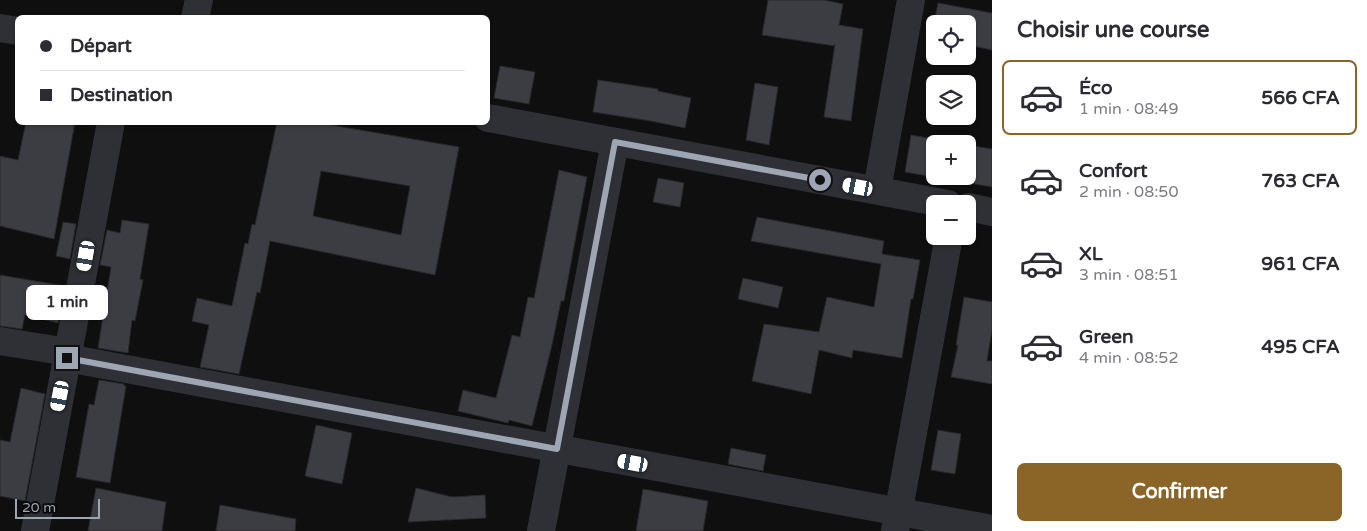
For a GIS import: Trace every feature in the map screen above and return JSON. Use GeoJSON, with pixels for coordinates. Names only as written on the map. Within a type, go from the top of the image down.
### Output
{"type":"FeatureCollection","features":[{"type":"Feature","properties":{"kind":"street"},"geometry":{"type":"LineString","coordinates":[[196,15],[198,0]]}},
{"type":"Feature","properties":{"kind":"street"},"geometry":{"type":"LineString","coordinates":[[877,190],[911,0]]}},
{"type":"Feature","properties":{"kind":"street"},"geometry":{"type":"LineString","coordinates":[[0,28],[15,30]]}},
{"type":"Feature","properties":{"kind":"street"},"geometry":{"type":"LineString","coordinates":[[490,118],[926,200]]}},
{"type":"Feature","properties":{"kind":"street"},"geometry":{"type":"LineString","coordinates":[[35,531],[110,125]]}},
{"type":"Feature","properties":{"kind":"street"},"geometry":{"type":"LineString","coordinates":[[541,531],[615,142]]}},
{"type":"Feature","properties":{"kind":"street"},"geometry":{"type":"LineString","coordinates":[[976,209],[992,212]]}},
{"type":"Feature","properties":{"kind":"street"},"geometry":{"type":"LineString","coordinates":[[897,521],[947,245]]}},
{"type":"Feature","properties":{"kind":"street"},"geometry":{"type":"LineString","coordinates":[[0,341],[557,449],[897,521],[992,528]]}},
{"type":"Feature","properties":{"kind":"building"},"geometry":{"type":"Polygon","coordinates":[[[768,0],[824,0],[843,4],[839,25],[863,29],[851,121],[824,117],[835,46],[762,35],[768,0]]]}},
{"type":"Feature","properties":{"kind":"building"},"geometry":{"type":"Polygon","coordinates":[[[938,3],[992,13],[992,50],[976,47],[976,15],[936,15],[938,3]]]}},
{"type":"Feature","properties":{"kind":"building"},"geometry":{"type":"Polygon","coordinates":[[[500,66],[535,72],[529,104],[494,98],[500,66]]]}},
{"type":"Feature","properties":{"kind":"building"},"geometry":{"type":"Polygon","coordinates":[[[598,80],[658,89],[658,91],[691,98],[685,128],[593,112],[598,80]]]}},
{"type":"Feature","properties":{"kind":"building"},"geometry":{"type":"Polygon","coordinates":[[[755,83],[778,87],[769,145],[746,140],[755,83]]]}},
{"type":"Feature","properties":{"kind":"building"},"geometry":{"type":"Polygon","coordinates":[[[25,125],[74,125],[54,239],[0,226],[0,156],[18,160],[25,125]]]}},
{"type":"Feature","properties":{"kind":"building"},"geometry":{"type":"Polygon","coordinates":[[[276,125],[331,125],[459,147],[435,275],[270,241],[260,293],[257,292],[239,374],[200,367],[209,325],[192,321],[197,298],[232,306],[245,243],[248,244],[252,224],[255,225],[276,125]],[[321,171],[313,216],[401,235],[410,186],[321,171]]]}},
{"type":"Feature","properties":{"kind":"building"},"geometry":{"type":"Polygon","coordinates":[[[911,135],[926,138],[926,176],[905,172],[911,135]]]}},
{"type":"Feature","properties":{"kind":"building"},"geometry":{"type":"Polygon","coordinates":[[[976,146],[992,149],[992,187],[976,184],[976,146]]]}},
{"type":"Feature","properties":{"kind":"building"},"geometry":{"type":"Polygon","coordinates":[[[559,170],[587,177],[564,301],[561,301],[532,426],[509,420],[508,423],[458,411],[463,390],[496,398],[512,335],[520,337],[528,297],[534,298],[559,170]]]}},
{"type":"Feature","properties":{"kind":"building"},"geometry":{"type":"Polygon","coordinates":[[[658,178],[684,183],[680,207],[653,202],[658,178]]]}},
{"type":"Feature","properties":{"kind":"building"},"geometry":{"type":"Polygon","coordinates":[[[757,217],[884,241],[882,254],[920,260],[913,299],[911,299],[902,358],[853,350],[852,358],[819,350],[811,394],[752,381],[764,324],[819,332],[827,297],[874,307],[881,264],[751,241],[757,217]]]}},
{"type":"Feature","properties":{"kind":"building"},"geometry":{"type":"Polygon","coordinates":[[[122,220],[149,224],[140,279],[143,280],[135,321],[132,320],[128,353],[98,348],[111,267],[100,265],[107,230],[120,233],[122,220]]]}},
{"type":"Feature","properties":{"kind":"building"},"geometry":{"type":"Polygon","coordinates":[[[63,222],[76,224],[70,259],[56,256],[63,222]]]}},
{"type":"Feature","properties":{"kind":"building"},"geometry":{"type":"Polygon","coordinates":[[[0,275],[65,286],[58,323],[25,315],[22,329],[0,326],[0,275]]]}},
{"type":"Feature","properties":{"kind":"building"},"geometry":{"type":"Polygon","coordinates":[[[743,278],[783,287],[778,308],[738,299],[743,278]]]}},
{"type":"Feature","properties":{"kind":"building"},"geometry":{"type":"Polygon","coordinates":[[[964,297],[992,302],[992,330],[987,361],[992,361],[992,384],[951,377],[958,345],[956,345],[964,297]]]}},
{"type":"Feature","properties":{"kind":"building"},"geometry":{"type":"Polygon","coordinates":[[[99,380],[124,384],[126,386],[110,483],[76,477],[89,404],[94,405],[99,380]]]}},
{"type":"Feature","properties":{"kind":"building"},"geometry":{"type":"Polygon","coordinates":[[[21,388],[45,394],[25,501],[0,496],[0,440],[10,442],[21,388]]]}},
{"type":"Feature","properties":{"kind":"building"},"geometry":{"type":"Polygon","coordinates":[[[316,425],[352,433],[342,484],[305,476],[316,425]]]}},
{"type":"Feature","properties":{"kind":"building"},"geometry":{"type":"Polygon","coordinates":[[[938,430],[961,434],[955,474],[931,470],[938,430]]]}},
{"type":"Feature","properties":{"kind":"building"},"geometry":{"type":"Polygon","coordinates":[[[731,448],[766,455],[763,471],[728,464],[731,448]]]}},
{"type":"Feature","properties":{"kind":"building"},"geometry":{"type":"Polygon","coordinates":[[[96,488],[166,502],[162,531],[88,531],[96,488]]]}},
{"type":"Feature","properties":{"kind":"building"},"geometry":{"type":"Polygon","coordinates":[[[416,488],[452,497],[485,495],[486,518],[408,522],[416,488]]]}},
{"type":"Feature","properties":{"kind":"building"},"geometry":{"type":"Polygon","coordinates":[[[643,489],[708,501],[703,531],[636,531],[643,489]]]}},
{"type":"Feature","properties":{"kind":"building"},"geometry":{"type":"Polygon","coordinates":[[[220,505],[296,519],[295,531],[216,531],[220,505]]]}},
{"type":"Feature","properties":{"kind":"route"},"geometry":{"type":"LineString","coordinates":[[67,358],[557,449],[615,142],[820,180]]}}]}
